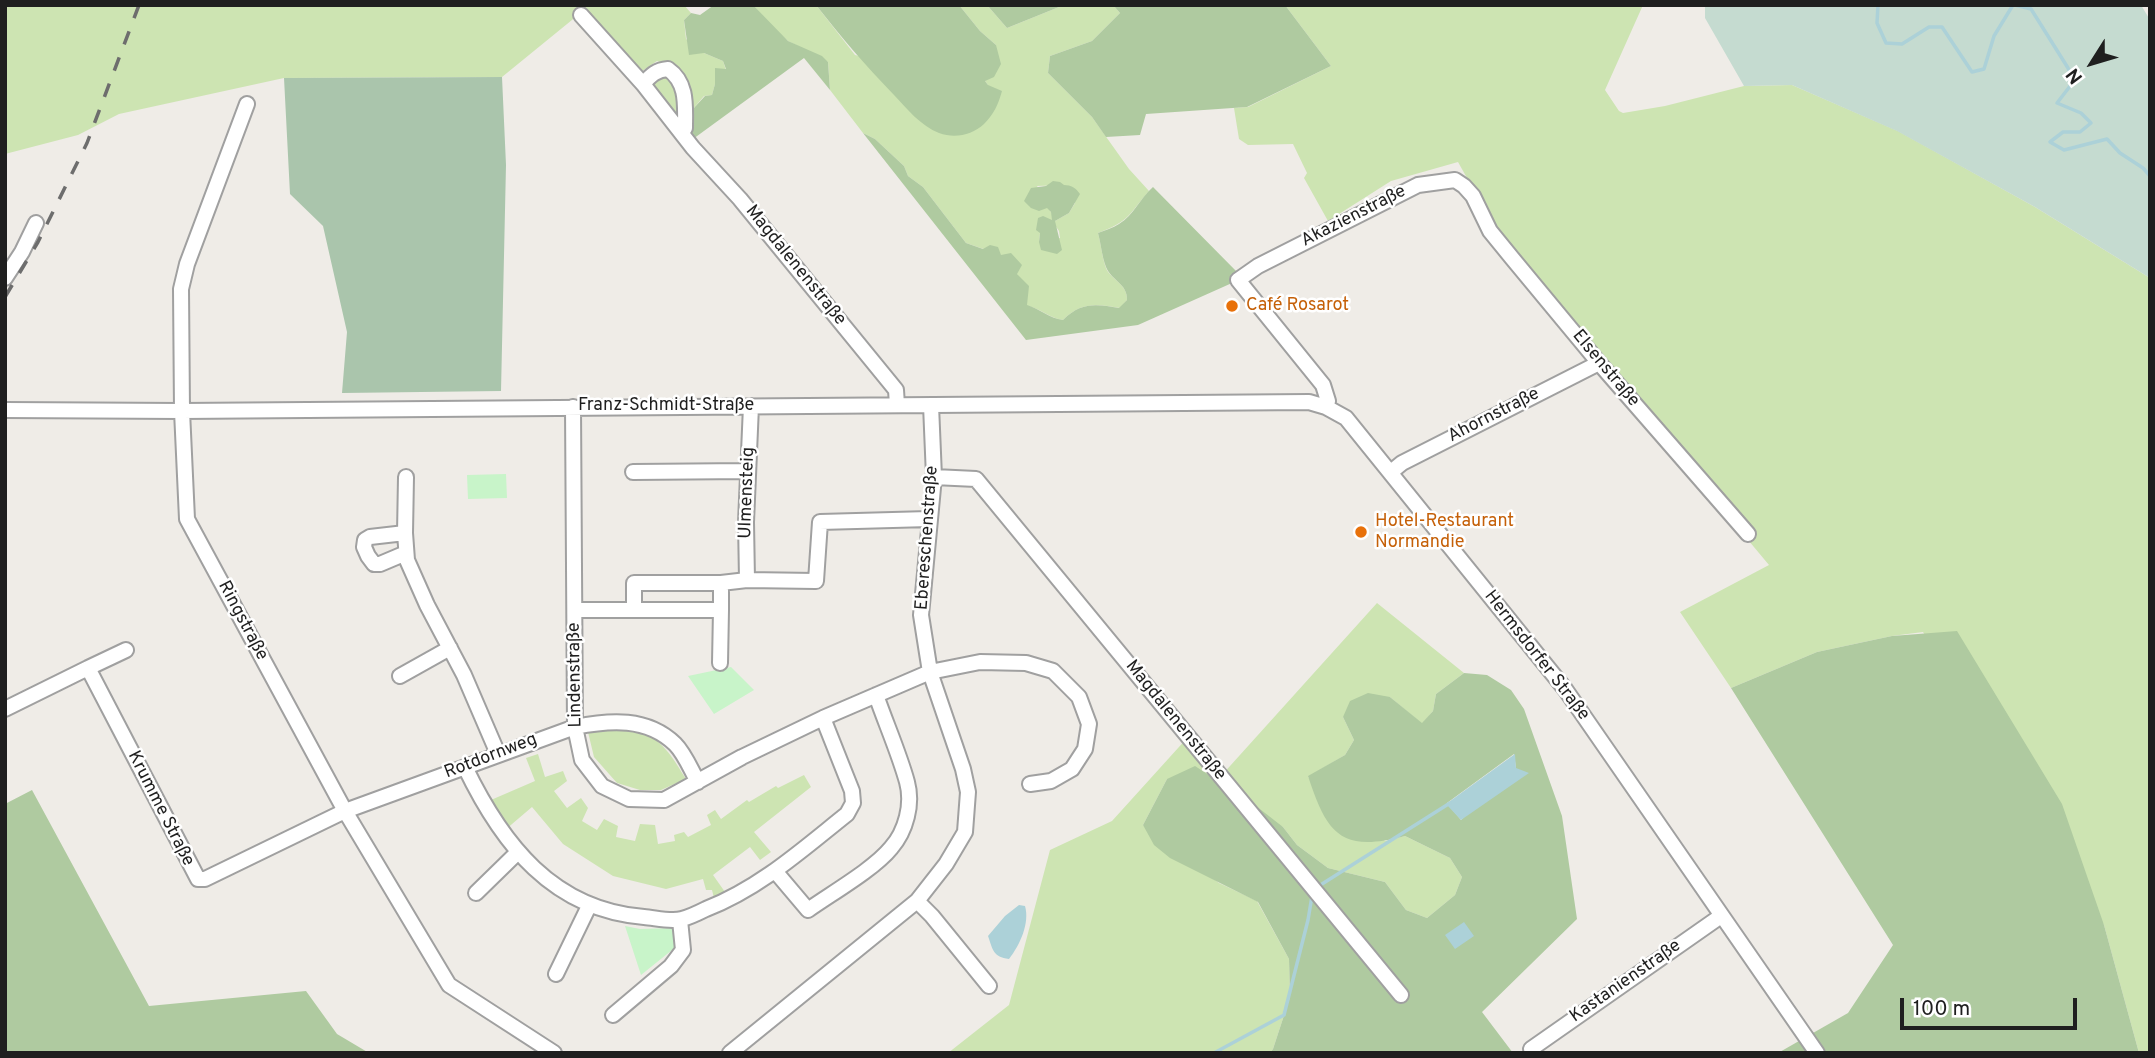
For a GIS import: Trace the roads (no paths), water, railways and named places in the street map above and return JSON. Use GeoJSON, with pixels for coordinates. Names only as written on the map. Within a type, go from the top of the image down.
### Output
{"type":"FeatureCollection","features":[{"type":"Feature","properties":{"kind":"street","name":"Magdalenenstraße"},"geometry":{"type":"LineString","coordinates":[[581,15],[756,218],[896,390],[897,405]]}},
{"type":"Feature","properties":{"kind":"street"},"geometry":{"type":"LineString","coordinates":[[643,84],[650,75],[659,70],[668,69],[677,75],[684,92],[685,128],[682,132]]}},
{"type":"Feature","properties":{"kind":"street","name":"Ringstraße"},"geometry":{"type":"LineString","coordinates":[[247,104],[187,264],[181,289],[181,411],[187,519],[345,811],[449,985],[554,1053]]}},
{"type":"Feature","properties":{"kind":"street","name":"Akazienstraße"},"geometry":{"type":"LineString","coordinates":[[1326,407],[1328,401],[1323,385],[1238,280],[1258,266],[1418,185],[1455,180],[1473,196]]}},
{"type":"Feature","properties":{"kind":"street","name":"Elsenstraße"},"geometry":{"type":"LineString","coordinates":[[1473,196],[1490,231],[1599,363],[1748,534]]}},
{"type":"Feature","properties":{"kind":"street"},"geometry":{"type":"LineString","coordinates":[[5,278],[36,223]]}},
{"type":"Feature","properties":{"kind":"street","name":"Ahornstraße"},"geometry":{"type":"LineString","coordinates":[[1391,472],[1402,463],[1599,363]]}},
{"type":"Feature","properties":{"kind":"street","name":"Franz-Schmidt-Straße"},"geometry":{"type":"LineString","coordinates":[[5,410],[1309,402],[1326,407]]}},
{"type":"Feature","properties":{"kind":"street","name":"Ebereschenstraße"},"geometry":{"type":"LineString","coordinates":[[738,1050],[917,901],[946,864],[965,832],[968,792],[963,769],[930,672],[921,615],[934,477],[931,405]]}},
{"type":"Feature","properties":{"kind":"street","name":"Ulmensteig"},"geometry":{"type":"LineString","coordinates":[[747,580],[751,406]]}},
{"type":"Feature","properties":{"kind":"street","name":"Lindenstraße"},"geometry":{"type":"LineString","coordinates":[[573,407],[575,727],[582,760],[602,786],[629,799],[664,800],[742,757],[822,718],[930,672],[980,662],[1026,663],[1053,671],[1079,696],[1089,724],[1085,749],[1072,769],[1051,781],[1030,784]]}},
{"type":"Feature","properties":{"kind":"street","name":"Hermsdorfer Straße"},"geometry":{"type":"LineString","coordinates":[[1326,407],[1346,418],[1564,689],[1817,1053]]}},
{"type":"Feature","properties":{"kind":"street"},"geometry":{"type":"LineString","coordinates":[[633,472],[748,471]]}},
{"type":"Feature","properties":{"kind":"street"},"geometry":{"type":"LineString","coordinates":[[406,477],[407,560],[426,605],[464,676],[498,754]]}},
{"type":"Feature","properties":{"kind":"street","name":"Magdalenenstraße"},"geometry":{"type":"LineString","coordinates":[[934,477],[975,479],[1401,995]]}},
{"type":"Feature","properties":{"kind":"street"},"geometry":{"type":"LineString","coordinates":[[634,610],[634,583],[816,581],[820,522],[929,519]]}},
{"type":"Feature","properties":{"kind":"street"},"geometry":{"type":"LineString","coordinates":[[405,533],[370,537],[365,540],[365,547],[374,564],[380,564],[406,552]]}},
{"type":"Feature","properties":{"kind":"street"},"geometry":{"type":"LineString","coordinates":[[720,663],[721,583]]}},
{"type":"Feature","properties":{"kind":"street"},"geometry":{"type":"LineString","coordinates":[[576,610],[722,610]]}},
{"type":"Feature","properties":{"kind":"street"},"geometry":{"type":"LineString","coordinates":[[400,676],[450,648]]}},
{"type":"Feature","properties":{"kind":"street"},"geometry":{"type":"LineString","coordinates":[[5,709],[126,650]]}},
{"type":"Feature","properties":{"kind":"street","name":"Krumme Straße"},"geometry":{"type":"LineString","coordinates":[[88,668],[198,879],[205,879],[345,811]]}},
{"type":"Feature","properties":{"kind":"street"},"geometry":{"type":"LineString","coordinates":[[775,871],[808,910],[891,849],[903,830],[909,806],[908,784],[876,695]]}},
{"type":"Feature","properties":{"kind":"street"},"geometry":{"type":"LineString","coordinates":[[466,767],[481,800],[518,852],[540,873],[577,900],[589,906],[633,916],[680,920],[730,900],[775,871],[847,814],[853,803],[852,791],[822,718]]}},
{"type":"Feature","properties":{"kind":"street","name":"Rotdornweg"},"geometry":{"type":"LineString","coordinates":[[345,811],[575,727],[606,721],[636,723],[651,728],[676,746],[698,782]]}},
{"type":"Feature","properties":{"kind":"street"},"geometry":{"type":"LineString","coordinates":[[476,892],[518,852]]}},
{"type":"Feature","properties":{"kind":"street"},"geometry":{"type":"LineString","coordinates":[[917,901],[989,986]]}},
{"type":"Feature","properties":{"kind":"street"},"geometry":{"type":"LineString","coordinates":[[556,974],[589,906]]}},
{"type":"Feature","properties":{"kind":"street","name":"Kastanienstraße"},"geometry":{"type":"LineString","coordinates":[[1531,1049],[1721,916]]}},
{"type":"Feature","properties":{"kind":"street"},"geometry":{"type":"LineString","coordinates":[[613,1015],[671,966],[683,950],[680,920]]}},
{"type":"Feature","properties":{"kind":"water"},"geometry":{"type":"Polygon","coordinates":[[[1515,754],[1516,768],[1529,773],[1461,820],[1446,804],[1515,754]]]}},
{"type":"Feature","properties":{"kind":"water"},"geometry":{"type":"Polygon","coordinates":[[[1019,905],[1025,906],[1026,913],[1023,934],[1009,959],[1000,957],[994,952],[988,936],[1005,916],[1019,905]]]}},
{"type":"Feature","properties":{"kind":"water"},"geometry":{"type":"Polygon","coordinates":[[[1464,922],[1474,936],[1455,949],[1445,935],[1464,922]]]}},
{"type":"Feature","properties":{"kind":"waterway"},"geometry":{"type":"LineString","coordinates":[[1878,5],[1877,23],[1886,43],[1902,44],[1929,27],[1942,27],[1972,72],[1984,69],[1994,36],[2013,5]]}},
{"type":"Feature","properties":{"kind":"waterway"},"geometry":{"type":"LineString","coordinates":[[2015,5],[2031,9],[2074,81],[2057,103],[2081,113],[2091,123],[2080,132],[2063,132],[2050,142],[2064,150],[2107,139],[2120,153],[2150,176]]}},
{"type":"Feature","properties":{"kind":"waterway"},"geometry":{"type":"LineString","coordinates":[[1322,884],[1450,803]]}},
{"type":"Feature","properties":{"kind":"waterway"},"geometry":{"type":"LineString","coordinates":[[1214,1053],[1284,1015],[1312,896]]}},
{"type":"Feature","properties":{"kind":"railway"},"geometry":{"type":"LineString","coordinates":[[5,297],[38,242],[87,143],[139,5]]}},
{"type":"Feature","properties":{"kind":"place","name":"Café Rosarot"},"geometry":{"type":"Point","coordinates":[1232,306]}},
{"type":"Feature","properties":{"kind":"place","name":"Hotel-Restaurant Normandie"},"geometry":{"type":"Point","coordinates":[1361,532]}}]}
